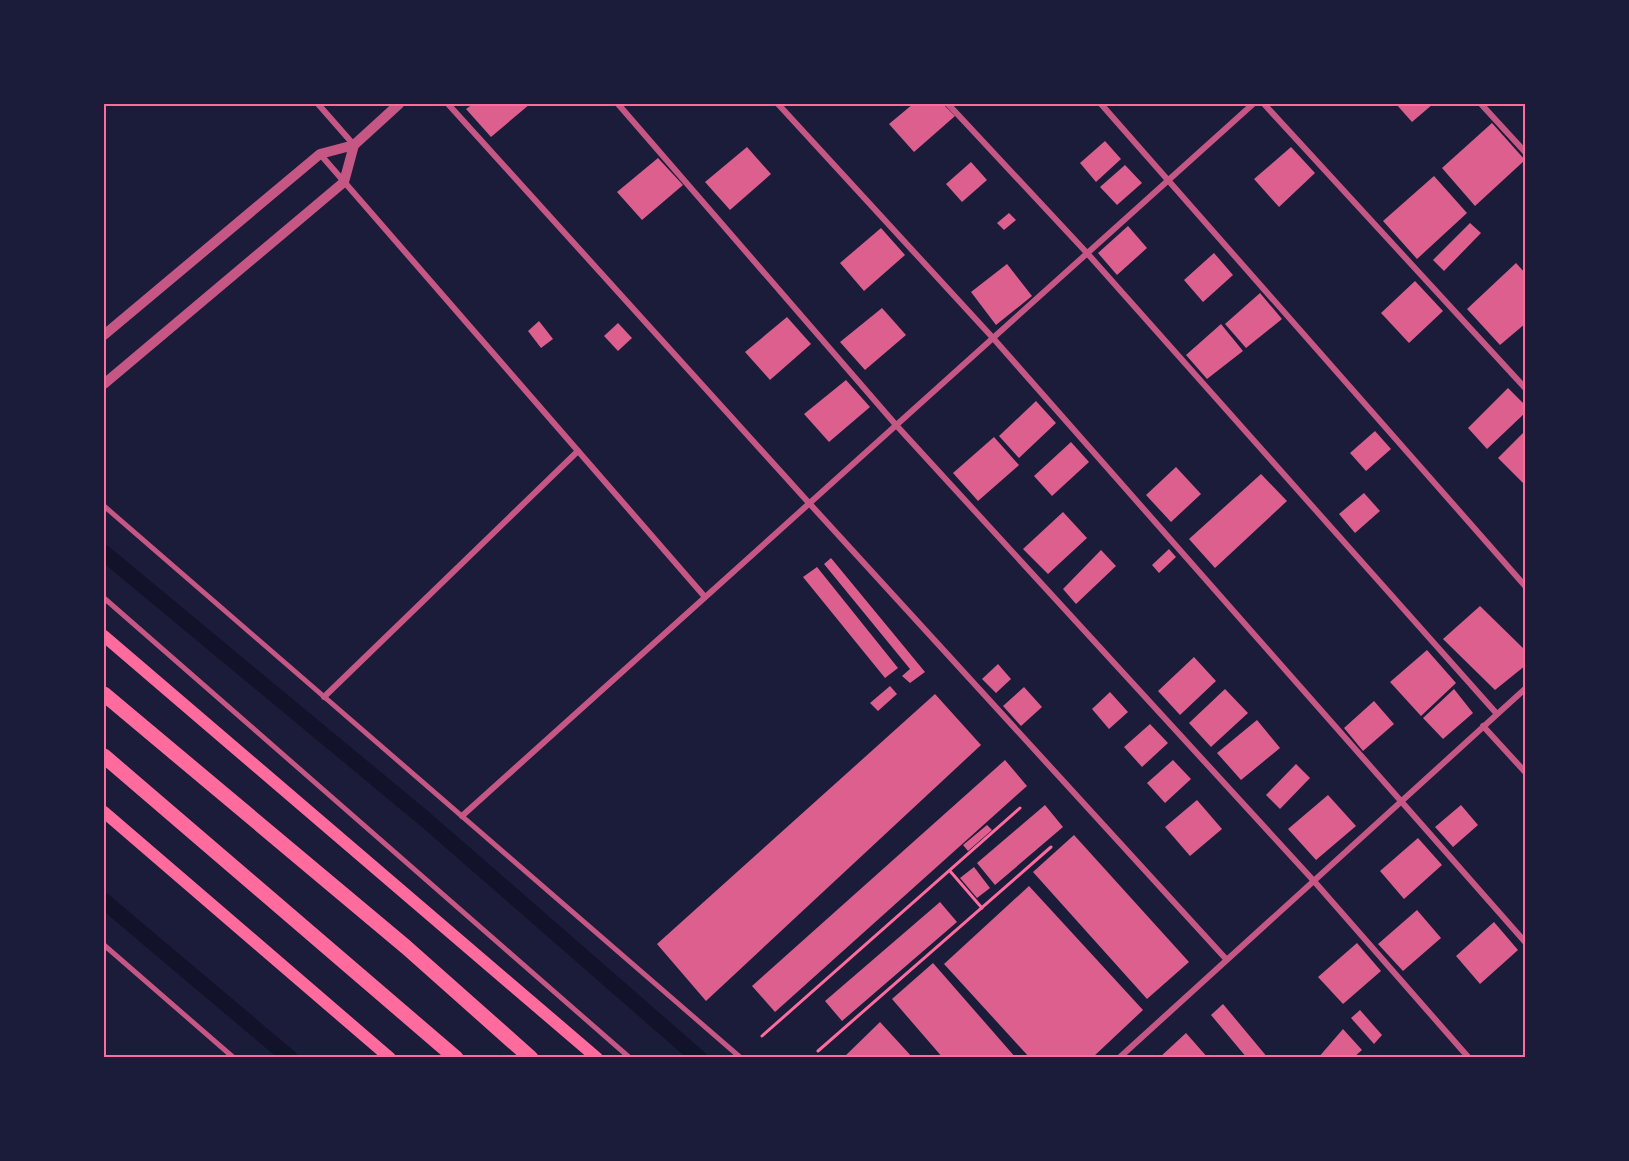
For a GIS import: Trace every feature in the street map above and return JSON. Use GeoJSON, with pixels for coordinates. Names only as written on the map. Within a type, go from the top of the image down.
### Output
{"type":"FeatureCollection","features":[{"type":"Feature","properties":{"kind":"highway"},"geometry":{"type":"LineString","coordinates":[[104,694],[406,947],[531,1058]]}},
{"type":"Feature","properties":{"kind":"highway"},"geometry":{"type":"LineString","coordinates":[[104,756],[456,1058]]}},
{"type":"Feature","properties":{"kind":"main road"},"geometry":{"type":"LineString","coordinates":[[104,636],[597,1058]]}},
{"type":"Feature","properties":{"kind":"main road"},"geometry":{"type":"LineString","coordinates":[[104,812],[390,1058]]}},
{"type":"Feature","properties":{"kind":"street"},"geometry":{"type":"LineString","coordinates":[[318,104],[354,145]]}},
{"type":"Feature","properties":{"kind":"street"},"geometry":{"type":"LineString","coordinates":[[104,336],[320,154],[354,145],[399,104]]}},
{"type":"Feature","properties":{"kind":"street"},"geometry":{"type":"LineString","coordinates":[[448,104],[1226,959]]}},
{"type":"Feature","properties":{"kind":"street"},"geometry":{"type":"LineString","coordinates":[[618,104],[896,425],[1313,880],[1468,1058]]}},
{"type":"Feature","properties":{"kind":"street"},"geometry":{"type":"LineString","coordinates":[[778,104],[993,338],[1526,943]]}},
{"type":"Feature","properties":{"kind":"street"},"geometry":{"type":"LineString","coordinates":[[948,104],[1087,254],[1497,714]]}},
{"type":"Feature","properties":{"kind":"street"},"geometry":{"type":"LineString","coordinates":[[1101,104],[1526,587]]}},
{"type":"Feature","properties":{"kind":"street"},"geometry":{"type":"LineString","coordinates":[[462,816],[1253,104]]}},
{"type":"Feature","properties":{"kind":"street"},"geometry":{"type":"LineString","coordinates":[[1264,104],[1526,389]]}},
{"type":"Feature","properties":{"kind":"street"},"geometry":{"type":"LineString","coordinates":[[1481,104],[1526,153]]}},
{"type":"Feature","properties":{"kind":"street"},"geometry":{"type":"LineString","coordinates":[[104,384],[344,182],[354,145]]}},
{"type":"Feature","properties":{"kind":"street"},"geometry":{"type":"LineString","coordinates":[[320,154],[705,597]]}},
{"type":"Feature","properties":{"kind":"street"},"geometry":{"type":"LineString","coordinates":[[324,697],[578,451]]}},
{"type":"Feature","properties":{"kind":"street"},"geometry":{"type":"LineString","coordinates":[[104,506],[741,1058]]}},
{"type":"Feature","properties":{"kind":"street"},"geometry":{"type":"LineString","coordinates":[[104,598],[630,1058]]}},
{"type":"Feature","properties":{"kind":"street"},"geometry":{"type":"LineString","coordinates":[[1119,1058],[1526,688]]}},
{"type":"Feature","properties":{"kind":"street"},"geometry":{"type":"LineString","coordinates":[[1483,726],[1526,773]]}},
{"type":"Feature","properties":{"kind":"street"},"geometry":{"type":"LineString","coordinates":[[104,945],[234,1058]]}},
{"type":"Feature","properties":{"kind":"path"},"geometry":{"type":"LineString","coordinates":[[762,1036],[1020,808]]}},
{"type":"Feature","properties":{"kind":"path"},"geometry":{"type":"LineString","coordinates":[[818,1051],[1051,847]]}},
{"type":"Feature","properties":{"kind":"path"},"geometry":{"type":"LineString","coordinates":[[950,870],[982,908]]}},
{"type":"Feature","properties":{"kind":"building"},"geometry":{"type":"Polygon","coordinates":[[[473,104],[530,104],[491,137],[466,109],[473,104]]]}},
{"type":"Feature","properties":{"kind":"building"},"geometry":{"type":"Polygon","coordinates":[[[913,104],[943,104],[955,116],[914,152],[889,124],[913,104]]]}},
{"type":"Feature","properties":{"kind":"building"},"geometry":{"type":"Polygon","coordinates":[[[1396,104],[1433,104],[1412,122],[1396,104]]]}},
{"type":"Feature","properties":{"kind":"building"},"geometry":{"type":"Polygon","coordinates":[[[1492,123],[1525,160],[1475,206],[1442,168],[1492,123]]]}},
{"type":"Feature","properties":{"kind":"building"},"geometry":{"type":"Polygon","coordinates":[[[1105,141],[1121,159],[1096,182],[1080,163],[1105,141]]]}},
{"type":"Feature","properties":{"kind":"building"},"geometry":{"type":"Polygon","coordinates":[[[747,147],[771,174],[730,210],[705,182],[747,147]]]}},
{"type":"Feature","properties":{"kind":"building"},"geometry":{"type":"Polygon","coordinates":[[[1291,147],[1315,173],[1279,207],[1254,179],[1291,147]]]}},
{"type":"Feature","properties":{"kind":"building"},"geometry":{"type":"Polygon","coordinates":[[[658,158],[683,185],[642,220],[617,192],[658,158]]]}},
{"type":"Feature","properties":{"kind":"building"},"geometry":{"type":"Polygon","coordinates":[[[971,162],[987,180],[962,202],[946,184],[971,162]]]}},
{"type":"Feature","properties":{"kind":"building"},"geometry":{"type":"Polygon","coordinates":[[[1125,165],[1142,183],[1117,205],[1100,187],[1125,165]]]}},
{"type":"Feature","properties":{"kind":"building"},"geometry":{"type":"Polygon","coordinates":[[[1434,176],[1467,213],[1417,259],[1383,221],[1434,176]]]}},
{"type":"Feature","properties":{"kind":"building"},"geometry":{"type":"Polygon","coordinates":[[[1009,213],[1016,220],[1004,230],[997,223],[1009,213]]]}},
{"type":"Feature","properties":{"kind":"building"},"geometry":{"type":"Polygon","coordinates":[[[1470,223],[1481,233],[1444,271],[1433,260],[1470,223]]]}},
{"type":"Feature","properties":{"kind":"building"},"geometry":{"type":"Polygon","coordinates":[[[1128,226],[1147,248],[1117,275],[1098,253],[1128,226]]]}},
{"type":"Feature","properties":{"kind":"building"},"geometry":{"type":"Polygon","coordinates":[[[881,228],[905,255],[864,291],[840,263],[881,228]]]}},
{"type":"Feature","properties":{"kind":"building"},"geometry":{"type":"Polygon","coordinates":[[[1214,253],[1233,275],[1203,302],[1184,280],[1214,253]]]}},
{"type":"Feature","properties":{"kind":"building"},"geometry":{"type":"Polygon","coordinates":[[[1516,263],[1526,274],[1526,323],[1500,345],[1467,309],[1516,263]]]}},
{"type":"Feature","properties":{"kind":"building"},"geometry":{"type":"Polygon","coordinates":[[[1007,264],[1032,296],[996,325],[971,292],[1007,264]]]}},
{"type":"Feature","properties":{"kind":"building"},"geometry":{"type":"Polygon","coordinates":[[[1415,281],[1443,311],[1409,343],[1381,313],[1415,281]]]}},
{"type":"Feature","properties":{"kind":"building"},"geometry":{"type":"Polygon","coordinates":[[[1260,293],[1282,319],[1246,348],[1225,324],[1260,293]]]}},
{"type":"Feature","properties":{"kind":"building"},"geometry":{"type":"Polygon","coordinates":[[[882,308],[906,335],[865,370],[840,342],[882,308]]]}},
{"type":"Feature","properties":{"kind":"building"},"geometry":{"type":"Polygon","coordinates":[[[787,317],[811,344],[770,380],[745,352],[787,317]]]}},
{"type":"Feature","properties":{"kind":"building"},"geometry":{"type":"Polygon","coordinates":[[[539,321],[553,339],[541,348],[528,331],[539,321]]]}},
{"type":"Feature","properties":{"kind":"building"},"geometry":{"type":"Polygon","coordinates":[[[618,323],[632,338],[618,351],[604,336],[618,323]]]}},
{"type":"Feature","properties":{"kind":"building"},"geometry":{"type":"Polygon","coordinates":[[[1221,324],[1243,351],[1207,379],[1186,355],[1221,324]]]}},
{"type":"Feature","properties":{"kind":"building"},"geometry":{"type":"Polygon","coordinates":[[[846,380],[870,407],[829,442],[804,414],[846,380]]]}},
{"type":"Feature","properties":{"kind":"building"},"geometry":{"type":"Polygon","coordinates":[[[1508,388],[1526,406],[1526,412],[1487,449],[1468,428],[1508,388]]]}},
{"type":"Feature","properties":{"kind":"building"},"geometry":{"type":"Polygon","coordinates":[[[1036,401],[1056,423],[1019,458],[999,436],[1036,401]]]}},
{"type":"Feature","properties":{"kind":"building"},"geometry":{"type":"Polygon","coordinates":[[[1526,430],[1526,481],[1523,483],[1498,458],[1526,430]]]}},
{"type":"Feature","properties":{"kind":"building"},"geometry":{"type":"Polygon","coordinates":[[[1375,431],[1391,449],[1366,471],[1350,453],[1375,431]]]}},
{"type":"Feature","properties":{"kind":"building"},"geometry":{"type":"Polygon","coordinates":[[[994,437],[1019,465],[978,501],[953,473],[994,437]]]}},
{"type":"Feature","properties":{"kind":"building"},"geometry":{"type":"Polygon","coordinates":[[[1071,442],[1089,462],[1052,496],[1034,476],[1071,442]]]}},
{"type":"Feature","properties":{"kind":"building"},"geometry":{"type":"Polygon","coordinates":[[[1176,467],[1201,494],[1171,522],[1146,495],[1176,467]]]}},
{"type":"Feature","properties":{"kind":"building"},"geometry":{"type":"Polygon","coordinates":[[[1261,474],[1287,501],[1215,568],[1189,539],[1261,474]]]}},
{"type":"Feature","properties":{"kind":"building"},"geometry":{"type":"Polygon","coordinates":[[[1364,493],[1380,511],[1355,533],[1339,514],[1364,493]]]}},
{"type":"Feature","properties":{"kind":"building"},"geometry":{"type":"Polygon","coordinates":[[[1063,512],[1087,538],[1048,574],[1023,549],[1063,512]]]}},
{"type":"Feature","properties":{"kind":"building"},"geometry":{"type":"Polygon","coordinates":[[[1169,549],[1176,557],[1159,573],[1152,565],[1169,549]]]}},
{"type":"Feature","properties":{"kind":"building"},"geometry":{"type":"Polygon","coordinates":[[[1101,550],[1116,566],[1076,604],[1063,589],[1101,550]]]}},
{"type":"Feature","properties":{"kind":"building"},"geometry":{"type":"Polygon","coordinates":[[[831,558],[925,672],[910,683],[902,676],[910,669],[824,564],[831,558]]]}},
{"type":"Feature","properties":{"kind":"building"},"geometry":{"type":"Polygon","coordinates":[[[817,567],[898,668],[885,678],[803,577],[817,567]]]}},
{"type":"Feature","properties":{"kind":"building"},"geometry":{"type":"Polygon","coordinates":[[[1480,606],[1526,651],[1526,665],[1495,690],[1443,639],[1480,606]]]}},
{"type":"Feature","properties":{"kind":"building"},"geometry":{"type":"Polygon","coordinates":[[[1427,650],[1456,683],[1421,716],[1390,682],[1427,650]]]}},
{"type":"Feature","properties":{"kind":"building"},"geometry":{"type":"Polygon","coordinates":[[[1194,657],[1216,681],[1180,715],[1158,691],[1194,657]]]}},
{"type":"Feature","properties":{"kind":"building"},"geometry":{"type":"Polygon","coordinates":[[[998,664],[1011,679],[996,693],[982,679],[998,664]]]}},
{"type":"Feature","properties":{"kind":"building"},"geometry":{"type":"Polygon","coordinates":[[[890,686],[897,694],[878,711],[870,703],[890,686]]]}},
{"type":"Feature","properties":{"kind":"building"},"geometry":{"type":"Polygon","coordinates":[[[1024,687],[1042,707],[1021,726],[1003,706],[1024,687]]]}},
{"type":"Feature","properties":{"kind":"building"},"geometry":{"type":"Polygon","coordinates":[[[1225,689],[1248,713],[1211,747],[1189,723],[1225,689]]]}},
{"type":"Feature","properties":{"kind":"building"},"geometry":{"type":"Polygon","coordinates":[[[1454,689],[1473,713],[1443,739],[1423,718],[1454,689]]]}},
{"type":"Feature","properties":{"kind":"building"},"geometry":{"type":"Polygon","coordinates":[[[1110,692],[1128,712],[1109,729],[1092,709],[1110,692]]]}},
{"type":"Feature","properties":{"kind":"building"},"geometry":{"type":"Polygon","coordinates":[[[935,694],[981,745],[706,1001],[657,944],[935,694]]]}},
{"type":"Feature","properties":{"kind":"building"},"geometry":{"type":"Polygon","coordinates":[[[1374,701],[1394,724],[1363,751],[1344,728],[1374,701]]]}},
{"type":"Feature","properties":{"kind":"building"},"geometry":{"type":"Polygon","coordinates":[[[1257,720],[1280,748],[1241,780],[1217,753],[1257,720]]]}},
{"type":"Feature","properties":{"kind":"building"},"geometry":{"type":"Polygon","coordinates":[[[1150,724],[1168,743],[1142,767],[1124,747],[1150,724]]]}},
{"type":"Feature","properties":{"kind":"building"},"geometry":{"type":"Polygon","coordinates":[[[1005,760],[1027,786],[775,1012],[752,986],[1005,760]]]}},
{"type":"Feature","properties":{"kind":"building"},"geometry":{"type":"Polygon","coordinates":[[[1173,760],[1191,779],[1165,803],[1147,783],[1173,760]]]}},
{"type":"Feature","properties":{"kind":"building"},"geometry":{"type":"Polygon","coordinates":[[[1296,764],[1310,778],[1280,809],[1266,795],[1296,764]]]}},
{"type":"Feature","properties":{"kind":"building"},"geometry":{"type":"Polygon","coordinates":[[[1328,795],[1356,826],[1316,860],[1288,829],[1328,795]]]}},
{"type":"Feature","properties":{"kind":"building"},"geometry":{"type":"Polygon","coordinates":[[[1197,800],[1222,829],[1190,856],[1165,827],[1197,800]]]}},
{"type":"Feature","properties":{"kind":"building"},"geometry":{"type":"Polygon","coordinates":[[[1045,805],[1063,827],[995,885],[977,863],[1045,805]]]}},
{"type":"Feature","properties":{"kind":"building"},"geometry":{"type":"Polygon","coordinates":[[[1461,805],[1478,825],[1453,847],[1435,827],[1461,805]]]}},
{"type":"Feature","properties":{"kind":"building"},"geometry":{"type":"Polygon","coordinates":[[[987,825],[992,830],[968,851],[963,845],[987,825]]]}},
{"type":"Feature","properties":{"kind":"building"},"geometry":{"type":"Polygon","coordinates":[[[1074,835],[1189,962],[1147,999],[1033,872],[1074,835]]]}},
{"type":"Feature","properties":{"kind":"building"},"geometry":{"type":"Polygon","coordinates":[[[1418,838],[1442,865],[1404,899],[1380,871],[1418,838]]]}},
{"type":"Feature","properties":{"kind":"building"},"geometry":{"type":"Polygon","coordinates":[[[974,867],[990,888],[977,898],[960,878],[974,867]]]}},
{"type":"Feature","properties":{"kind":"building"},"geometry":{"type":"Polygon","coordinates":[[[1029,886],[1143,1010],[1092,1058],[1030,1058],[944,964],[1029,886]]]}},
{"type":"Feature","properties":{"kind":"building"},"geometry":{"type":"Polygon","coordinates":[[[940,902],[957,922],[842,1021],[825,1001],[940,902]]]}},
{"type":"Feature","properties":{"kind":"building"},"geometry":{"type":"Polygon","coordinates":[[[1417,910],[1441,938],[1403,971],[1378,944],[1417,910]]]}},
{"type":"Feature","properties":{"kind":"building"},"geometry":{"type":"Polygon","coordinates":[[[1494,922],[1518,950],[1480,984],[1456,956],[1494,922]]]}},
{"type":"Feature","properties":{"kind":"building"},"geometry":{"type":"Polygon","coordinates":[[[1357,943],[1381,971],[1343,1004],[1318,977],[1357,943]]]}},
{"type":"Feature","properties":{"kind":"building"},"geometry":{"type":"Polygon","coordinates":[[[933,963],[1016,1058],[943,1058],[892,999],[933,963]]]}},
{"type":"Feature","properties":{"kind":"building"},"geometry":{"type":"Polygon","coordinates":[[[1223,1004],[1268,1058],[1247,1058],[1211,1015],[1223,1004]]]}},
{"type":"Feature","properties":{"kind":"building"},"geometry":{"type":"Polygon","coordinates":[[[1360,1010],[1382,1035],[1374,1044],[1351,1018],[1360,1010]]]}},
{"type":"Feature","properties":{"kind":"building"},"geometry":{"type":"Polygon","coordinates":[[[880,1022],[913,1058],[843,1058],[880,1022]]]}},
{"type":"Feature","properties":{"kind":"building"},"geometry":{"type":"Polygon","coordinates":[[[1343,1029],[1362,1050],[1353,1058],[1318,1058],[1343,1029]]]}},
{"type":"Feature","properties":{"kind":"building"},"geometry":{"type":"Polygon","coordinates":[[[1186,1033],[1208,1058],[1159,1058],[1186,1033]]]}},
{"type":"Feature","properties":{"kind":"waterway"},"geometry":{"type":"LineString","coordinates":[[104,553],[426,820],[699,1058]]}},
{"type":"Feature","properties":{"kind":"waterway"},"geometry":{"type":"LineString","coordinates":[[104,901],[290,1058]]}}]}
